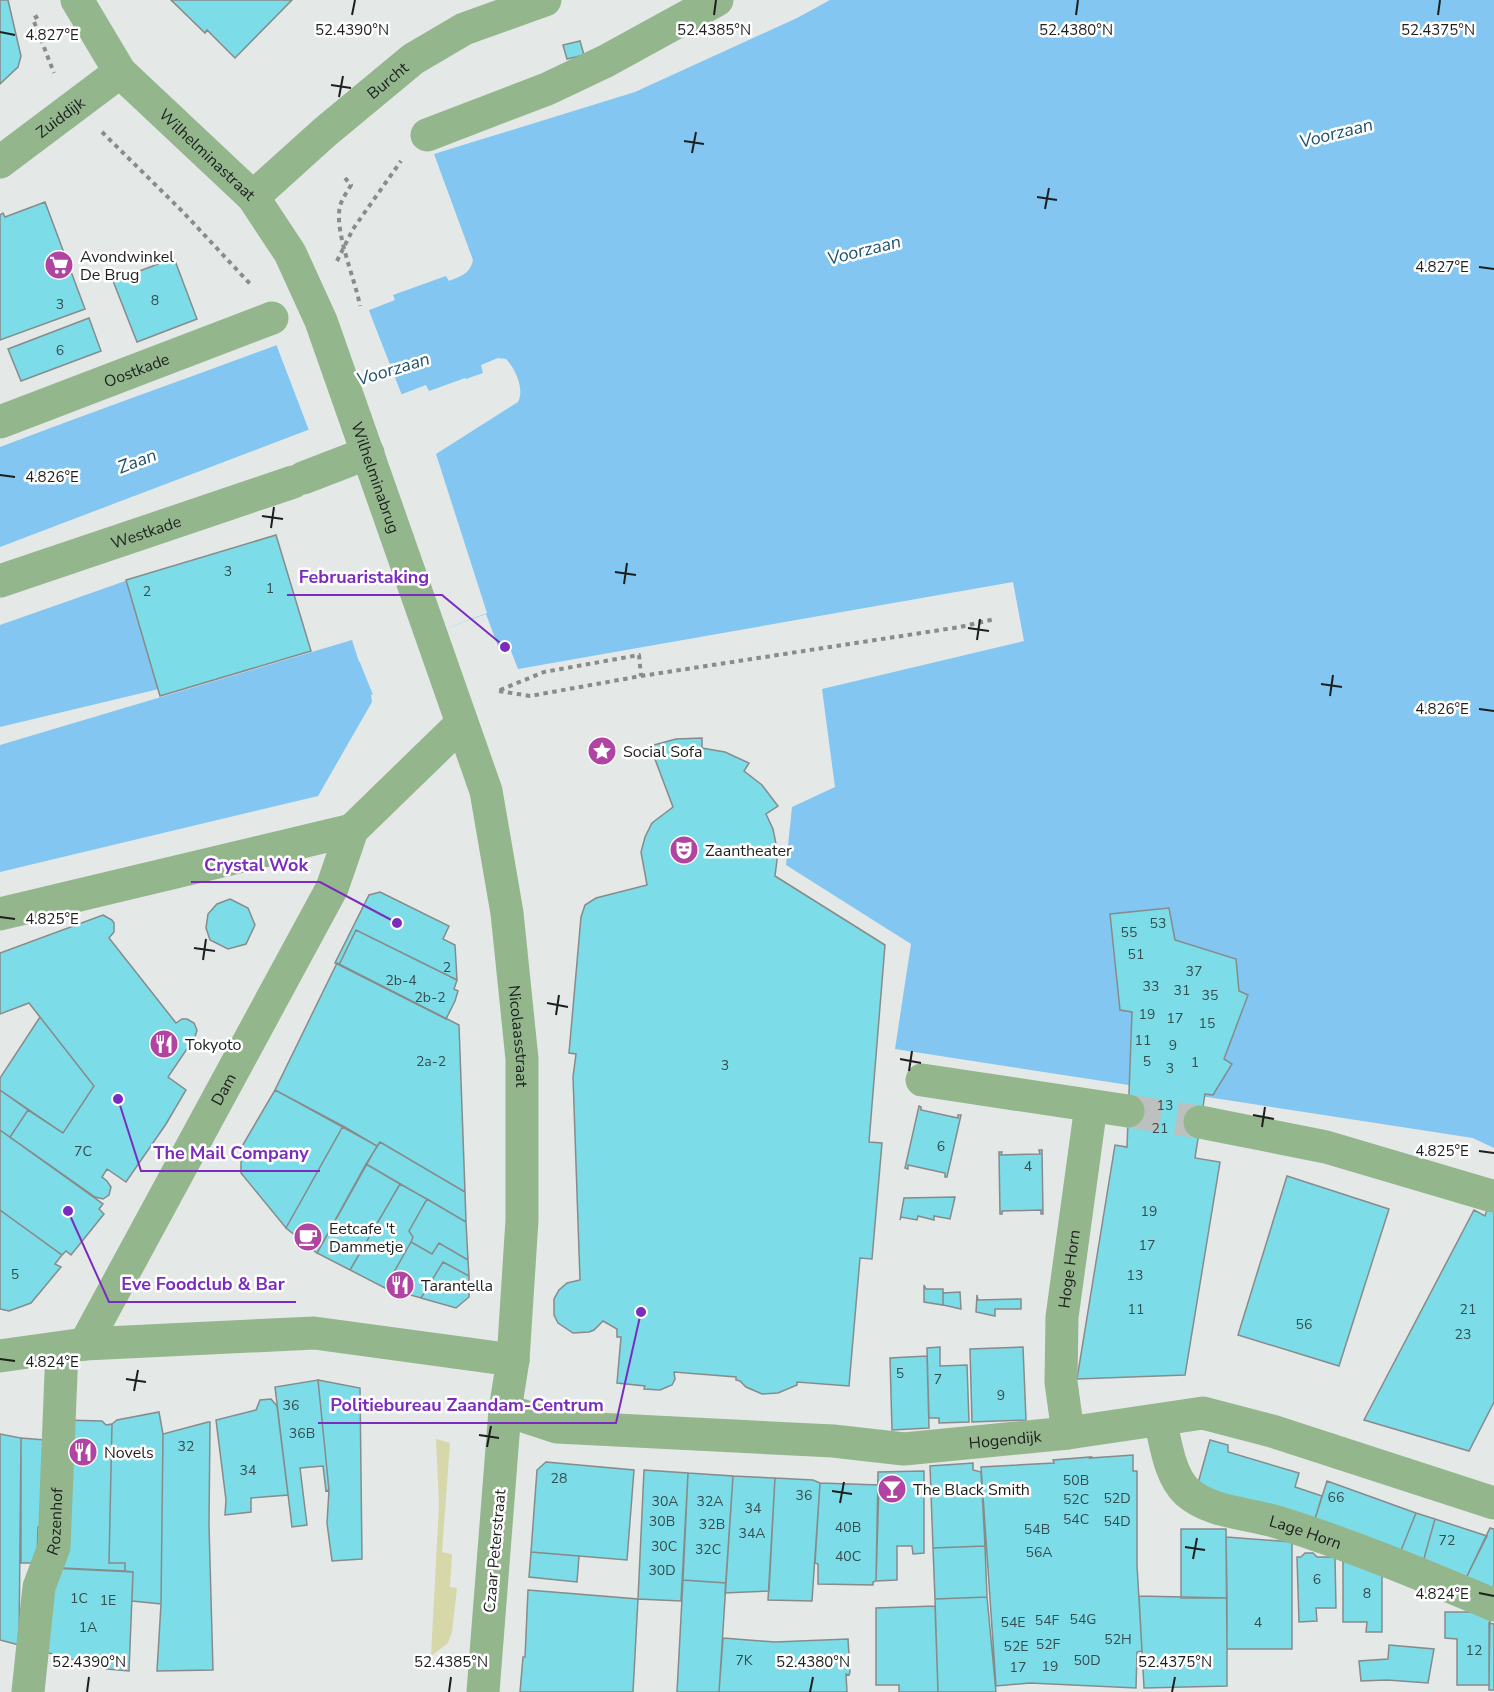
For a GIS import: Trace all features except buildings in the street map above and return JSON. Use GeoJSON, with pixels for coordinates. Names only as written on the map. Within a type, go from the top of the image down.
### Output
{"type":"FeatureCollection","features":[{"type":"Feature","properties":{"kind":"street","name":"Wilhelminastraat"},"geometry":{"type":"LineString","coordinates":[[77,0],[120,72],[253,197],[290,253],[321,321]]}},
{"type":"Feature","properties":{"kind":"street","name":"Burcht"},"geometry":{"type":"LineString","coordinates":[[253,197],[325,132],[413,59],[464,29],[544,0]]}},
{"type":"Feature","properties":{"kind":"street"},"geometry":{"type":"LineString","coordinates":[[427,135],[547,89],[606,61],[717,0]]}},
{"type":"Feature","properties":{"kind":"street","name":"Zuiddijk"},"geometry":{"type":"LineString","coordinates":[[0,162],[120,72]]}},
{"type":"Feature","properties":{"kind":"street","name":"Oostkade"},"geometry":{"type":"LineString","coordinates":[[0,422],[272,318]]}},
{"type":"Feature","properties":{"kind":"street","name":"Wilhelminabrug"},"geometry":{"type":"LineString","coordinates":[[321,321],[454,697]]}},
{"type":"Feature","properties":{"kind":"street","name":"Westkade"},"geometry":{"type":"LineString","coordinates":[[0,581],[298,480],[368,453]]}},
{"type":"Feature","properties":{"kind":"street","name":"Dam"},"geometry":{"type":"LineString","coordinates":[[74,1346],[332,888],[352,830],[454,697]]}},
{"type":"Feature","properties":{"kind":"street","name":"Nicolaasstraat"},"geometry":{"type":"LineString","coordinates":[[454,697],[486,791],[507,913],[522,1059],[522,1220],[513,1360],[505,1410]]}},
{"type":"Feature","properties":{"kind":"street"},"geometry":{"type":"LineString","coordinates":[[0,914],[352,830]]}},
{"type":"Feature","properties":{"kind":"street"},"geometry":{"type":"LineString","coordinates":[[922,1080],[1128,1111]]}},
{"type":"Feature","properties":{"kind":"street","name":"Hoge Horn"},"geometry":{"type":"LineString","coordinates":[[1068,1433],[1060,1382],[1062,1317],[1091,1106]]}},
{"type":"Feature","properties":{"kind":"street"},"geometry":{"type":"LineString","coordinates":[[1200,1122],[1326,1147],[1492,1196]]}},
{"type":"Feature","properties":{"kind":"street"},"geometry":{"type":"LineString","coordinates":[[0,1356],[74,1346],[314,1333],[513,1360]]}},
{"type":"Feature","properties":{"kind":"street","name":"Rozenhof"},"geometry":{"type":"LineString","coordinates":[[27,1692],[39,1587],[54,1547],[74,1346]]}},
{"type":"Feature","properties":{"kind":"street","name":"Hogendijk"},"geometry":{"type":"LineString","coordinates":[[505,1410],[557,1427],[822,1440],[904,1449],[1068,1433],[1203,1413],[1261,1428],[1494,1503]]}},
{"type":"Feature","properties":{"kind":"street","name":"Czaar Peterstraat"},"geometry":{"type":"LineString","coordinates":[[483,1692],[505,1410]]}},
{"type":"Feature","properties":{"kind":"street","name":"Lage Horn"},"geometry":{"type":"LineString","coordinates":[[1160,1420],[1173,1471],[1186,1491],[1214,1507],[1276,1522],[1386,1560],[1494,1605]]}},
{"type":"Feature","properties":{"kind":"path"},"geometry":{"type":"LineString","coordinates":[[38,16],[33,19],[52,72],[76,106],[183,212],[253,287],[272,318]]}},
{"type":"Feature","properties":{"kind":"path"},"geometry":{"type":"LineString","coordinates":[[335,264],[353,229],[396,165]]}},
{"type":"Feature","properties":{"kind":"path"},"geometry":{"type":"LineString","coordinates":[[345,178],[351,185],[340,206],[339,230],[357,288],[360,306]]}},
{"type":"Feature","properties":{"kind":"path"},"geometry":{"type":"LineString","coordinates":[[499,691],[530,696],[641,676],[960,627],[995,619]]}},
{"type":"Feature","properties":{"kind":"path"},"geometry":{"type":"LineString","coordinates":[[454,697],[499,691],[544,672],[639,655],[641,676]]}},
{"type":"Feature","properties":{"kind":"green space"},"geometry":{"type":"Polygon","coordinates":[[[436,1439],[450,1443],[442,1552],[452,1554],[450,1587],[457,1588],[452,1632],[448,1643],[431,1656],[439,1504],[436,1439]]]}},
{"type":"Feature","properties":{"kind":"water"},"geometry":{"type":"Polygon","coordinates":[[[830,0],[1494,0],[1494,1148],[1473,1138],[895,1049],[911,944],[786,865],[792,807],[835,787],[822,689],[1024,641],[1013,582],[518,669],[511,651],[506,646],[499,647],[371,695],[372,702],[318,796],[0,872],[0,745],[352,640],[359,662],[487,613],[436,454],[518,402],[520,385],[513,368],[506,359],[498,358],[481,365],[483,373],[429,391],[426,385],[0,547],[0,447],[346,319],[395,300],[393,295],[446,276],[449,281],[461,276],[470,268],[473,260],[434,154],[635,92],[797,18],[830,0]]]}},
{"type":"Feature","properties":{"kind":"water"},"geometry":{"type":"Polygon","coordinates":[[[131,579],[163,688],[0,727],[0,625],[131,579]]]}},
{"type":"Feature","properties":{"kind":"pier"},"geometry":{"type":"Polygon","coordinates":[[[368,308],[403,398],[310,433],[276,344],[368,308]]]}},
{"type":"Feature","properties":{"kind":"pier"},"geometry":{"type":"Polygon","coordinates":[[[486,614],[499,649],[373,695],[359,660],[486,614]]]}},
{"type":"Feature","properties":{"kind":"tunnel"},"geometry":{"type":"LineString","coordinates":[[1128,1111],[1200,1122]]}},
{"type":"Feature","properties":{"kind":"place","name":"Avondwinkel De Brug"},"geometry":{"type":"Point","coordinates":[59,265]}},
{"type":"Feature","properties":{"kind":"place","name":"Februaristaking"},"geometry":{"type":"Point","coordinates":[505,647]}},
{"type":"Feature","properties":{"kind":"place","name":"Social Sofa"},"geometry":{"type":"Point","coordinates":[602,751]}},
{"type":"Feature","properties":{"kind":"place","name":"Zaantheater"},"geometry":{"type":"Point","coordinates":[684,850]}},
{"type":"Feature","properties":{"kind":"place","name":"Crystal Wok"},"geometry":{"type":"Point","coordinates":[397,923]}},
{"type":"Feature","properties":{"kind":"place","name":"Tokyoto"},"geometry":{"type":"Point","coordinates":[164,1044]}},
{"type":"Feature","properties":{"kind":"place","name":"The Mail Company"},"geometry":{"type":"Point","coordinates":[118,1099]}},
{"type":"Feature","properties":{"kind":"place","name":"Eve Foodclub & Bar"},"geometry":{"type":"Point","coordinates":[68,1211]}},
{"type":"Feature","properties":{"kind":"place","name":"Eetcafe 't Dammetje"},"geometry":{"type":"Point","coordinates":[308,1237]}},
{"type":"Feature","properties":{"kind":"place","name":"Tarantella"},"geometry":{"type":"Point","coordinates":[400,1285]}},
{"type":"Feature","properties":{"kind":"place","name":"Politiebureau Zaandam-Centrum"},"geometry":{"type":"Point","coordinates":[641,1312]}},
{"type":"Feature","properties":{"kind":"place","name":"Novels"},"geometry":{"type":"Point","coordinates":[83,1452]}},
{"type":"Feature","properties":{"kind":"place","name":"The Black Smith"},"geometry":{"type":"Point","coordinates":[892,1489]}},
{"type":"Feature","properties":{"kind":"water label","name":"Voorzaan"},"geometry":{"type":"Point","coordinates":[1336,133]}},
{"type":"Feature","properties":{"kind":"water label","name":"Voorzaan"},"geometry":{"type":"Point","coordinates":[864,250]}},
{"type":"Feature","properties":{"kind":"water label","name":"Voorzaan"},"geometry":{"type":"Point","coordinates":[393,369]}},
{"type":"Feature","properties":{"kind":"water label","name":"Zaan"},"geometry":{"type":"Point","coordinates":[137,461]}}]}
